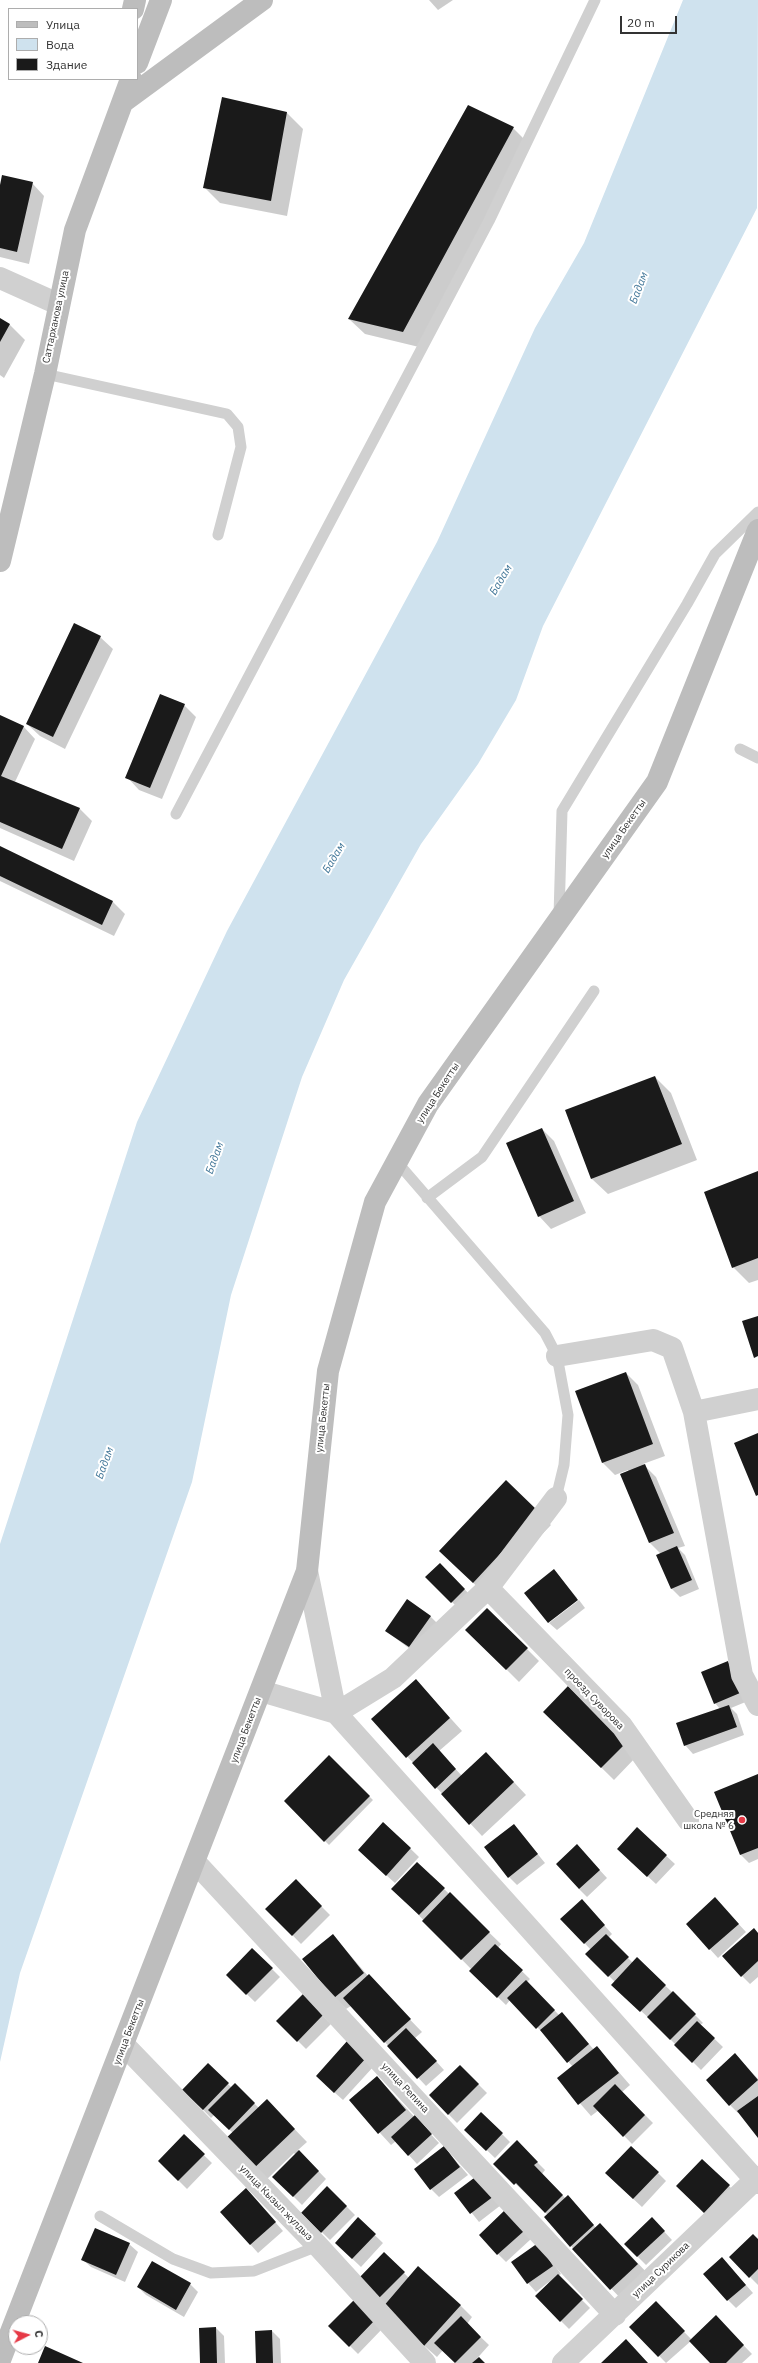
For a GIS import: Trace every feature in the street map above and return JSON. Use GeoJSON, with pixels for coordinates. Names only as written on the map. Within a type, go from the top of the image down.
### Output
{"type":"FeatureCollection","features":[{"type":"Feature","properties":{"kind":"street"},"geometry":{"type":"LineString","coordinates":[[138,60],[161,0]]}},
{"type":"Feature","properties":{"kind":"street"},"geometry":{"type":"LineString","coordinates":[[138,80],[262,0]]}},
{"type":"Feature","properties":{"kind":"street"},"geometry":{"type":"LineString","coordinates":[[128,86],[137,80]]}},
{"type":"Feature","properties":{"kind":"street","name":"Саттарханова улица"},"geometry":{"type":"LineString","coordinates":[[0,561],[45,374],[58,304],[75,230],[128,86]]}},
{"type":"Feature","properties":{"kind":"street"},"geometry":{"type":"LineString","coordinates":[[0,278],[58,304]]}},
{"type":"Feature","properties":{"kind":"street","name":"улица Бекетты"},"geometry":{"type":"LineString","coordinates":[[0,2360],[124,2045],[307,1571],[328,1371],[375,1202],[428,1104],[658,782],[758,530]]}},
{"type":"Feature","properties":{"kind":"street"},"geometry":{"type":"LineString","coordinates":[[558,1356],[653,1340],[672,1348],[694,1412],[742,1675],[758,1705]]}},
{"type":"Feature","properties":{"kind":"street"},"geometry":{"type":"LineString","coordinates":[[694,1412],[758,1399]]}},
{"type":"Feature","properties":{"kind":"street"},"geometry":{"type":"LineString","coordinates":[[261,1691],[336,1713],[393,1678],[488,1588],[556,1498]]}},
{"type":"Feature","properties":{"kind":"street"},"geometry":{"type":"LineString","coordinates":[[307,1571],[336,1713],[757,2180]]}},
{"type":"Feature","properties":{"kind":"street","name":"проезд Суворова"},"geometry":{"type":"LineString","coordinates":[[488,1588],[622,1726],[688,1820]]}},
{"type":"Feature","properties":{"kind":"street","name":"улица Репина"},"geometry":{"type":"LineString","coordinates":[[195,1862],[615,2315]]}},
{"type":"Feature","properties":{"kind":"street","name":"улица Кызыл жулдыз"},"geometry":{"type":"LineString","coordinates":[[124,2045],[318,2246],[425,2363]]}},
{"type":"Feature","properties":{"kind":"street","name":"улица Сурикова"},"geometry":{"type":"LineString","coordinates":[[563,2363],[757,2180]]}},
{"type":"Feature","properties":{"kind":"lane"},"geometry":{"type":"LineString","coordinates":[[176,814],[489,222],[595,0]]}},
{"type":"Feature","properties":{"kind":"lane"},"geometry":{"type":"LineString","coordinates":[[45,374],[227,414],[238,427],[241,448],[218,535]]}},
{"type":"Feature","properties":{"kind":"lane"},"geometry":{"type":"LineString","coordinates":[[558,922],[562,812],[687,604],[715,554],[758,512]]}},
{"type":"Feature","properties":{"kind":"lane"},"geometry":{"type":"LineString","coordinates":[[740,749],[758,758]]}},
{"type":"Feature","properties":{"kind":"lane"},"geometry":{"type":"LineString","coordinates":[[427,1198],[482,1157],[594,991]]}},
{"type":"Feature","properties":{"kind":"lane"},"geometry":{"type":"LineString","coordinates":[[396,1162],[545,1333],[558,1356],[568,1415],[564,1465],[556,1498]]}},
{"type":"Feature","properties":{"kind":"lane"},"geometry":{"type":"LineString","coordinates":[[100,2216],[173,2259],[211,2273],[254,2271],[318,2246]]}},
{"type":"Feature","properties":{"kind":"water","name":"Бадам"},"geometry":{"type":"Polygon","coordinates":[[[683,0],[758,0],[757,208],[543,626],[516,700],[478,764],[421,844],[344,980],[302,1077],[231,1295],[192,1482],[20,1973],[0,2062],[0,1544],[137,1122],[227,931],[437,542],[535,328],[584,243],[683,0]]]}},
{"type":"Feature","properties":{"kind":"building"},"geometry":{"type":"Polygon","coordinates":[[[222,97],[287,112],[271,201],[203,188],[222,97]]]}},
{"type":"Feature","properties":{"kind":"building"},"geometry":{"type":"Polygon","coordinates":[[[468,105],[514,127],[403,332],[348,319],[468,105]]]}},
{"type":"Feature","properties":{"kind":"building"},"geometry":{"type":"Polygon","coordinates":[[[2,175],[33,182],[17,252],[0,248],[0,185],[2,175]]]}},
{"type":"Feature","properties":{"kind":"building"},"geometry":{"type":"Polygon","coordinates":[[[0,318],[10,324],[0,342],[0,318]]]}},
{"type":"Feature","properties":{"kind":"building"},"geometry":{"type":"Polygon","coordinates":[[[74,623],[101,636],[53,737],[26,724],[74,623]]]}},
{"type":"Feature","properties":{"kind":"building"},"geometry":{"type":"Polygon","coordinates":[[[160,694],[185,704],[150,788],[125,778],[160,694]]]}},
{"type":"Feature","properties":{"kind":"building"},"geometry":{"type":"Polygon","coordinates":[[[0,715],[24,726],[1,776],[80,808],[62,849],[0,822],[0,715]]]}},
{"type":"Feature","properties":{"kind":"building"},"geometry":{"type":"Polygon","coordinates":[[[0,846],[113,901],[102,925],[0,876],[0,846]]]}},
{"type":"Feature","properties":{"kind":"building"},"geometry":{"type":"Polygon","coordinates":[[[655,1076],[682,1144],[591,1179],[565,1110],[655,1076]]]}},
{"type":"Feature","properties":{"kind":"building"},"geometry":{"type":"Polygon","coordinates":[[[542,1128],[574,1201],[538,1217],[506,1143],[542,1128]]]}},
{"type":"Feature","properties":{"kind":"building"},"geometry":{"type":"Polygon","coordinates":[[[758,1171],[758,1258],[732,1268],[704,1192],[758,1171]]]}},
{"type":"Feature","properties":{"kind":"building"},"geometry":{"type":"Polygon","coordinates":[[[758,1316],[758,1356],[754,1358],[742,1321],[758,1316]]]}},
{"type":"Feature","properties":{"kind":"building"},"geometry":{"type":"Polygon","coordinates":[[[626,1372],[653,1444],[602,1463],[575,1391],[626,1372]]]}},
{"type":"Feature","properties":{"kind":"building"},"geometry":{"type":"Polygon","coordinates":[[[758,1433],[758,1495],[756,1496],[734,1443],[758,1433]]]}},
{"type":"Feature","properties":{"kind":"building"},"geometry":{"type":"Polygon","coordinates":[[[645,1464],[674,1533],[649,1543],[620,1474],[645,1464]]]}},
{"type":"Feature","properties":{"kind":"building"},"geometry":{"type":"Polygon","coordinates":[[[506,1480],[539,1512],[473,1583],[439,1551],[506,1480]]]}},
{"type":"Feature","properties":{"kind":"building"},"geometry":{"type":"Polygon","coordinates":[[[677,1546],[692,1580],[671,1589],[656,1555],[677,1546]]]}},
{"type":"Feature","properties":{"kind":"building"},"geometry":{"type":"Polygon","coordinates":[[[440,1563],[465,1589],[451,1603],[425,1577],[440,1563]]]}},
{"type":"Feature","properties":{"kind":"building"},"geometry":{"type":"Polygon","coordinates":[[[554,1569],[578,1600],[548,1623],[524,1593],[554,1569]]]}},
{"type":"Feature","properties":{"kind":"building"},"geometry":{"type":"Polygon","coordinates":[[[407,1599],[431,1616],[409,1647],[385,1631],[407,1599]]]}},
{"type":"Feature","properties":{"kind":"building"},"geometry":{"type":"Polygon","coordinates":[[[487,1608],[528,1648],[506,1670],[465,1630],[487,1608]]]}},
{"type":"Feature","properties":{"kind":"building"},"geometry":{"type":"Polygon","coordinates":[[[728,1661],[740,1693],[714,1704],[701,1672],[728,1661]]]}},
{"type":"Feature","properties":{"kind":"building"},"geometry":{"type":"Polygon","coordinates":[[[416,1679],[450,1718],[406,1758],[371,1719],[416,1679]]]}},
{"type":"Feature","properties":{"kind":"building"},"geometry":{"type":"Polygon","coordinates":[[[568,1686],[626,1743],[601,1768],[543,1712],[568,1686]]]}},
{"type":"Feature","properties":{"kind":"building"},"geometry":{"type":"Polygon","coordinates":[[[729,1705],[737,1727],[684,1746],[676,1723],[729,1705]]]}},
{"type":"Feature","properties":{"kind":"building"},"geometry":{"type":"Polygon","coordinates":[[[433,1743],[456,1769],[435,1789],[412,1763],[433,1743]]]}},
{"type":"Feature","properties":{"kind":"building"},"geometry":{"type":"Polygon","coordinates":[[[486,1752],[514,1782],[469,1825],[441,1794],[486,1752]]]}},
{"type":"Feature","properties":{"kind":"building"},"geometry":{"type":"Polygon","coordinates":[[[329,1755],[370,1796],[324,1842],[284,1801],[329,1755]]]}},
{"type":"Feature","properties":{"kind":"building","name":"Средняя школа № 6"},"geometry":{"type":"Polygon","coordinates":[[[758,1774],[758,1848],[740,1855],[714,1792],[758,1774]]]}},
{"type":"Feature","properties":{"kind":"building"},"geometry":{"type":"Polygon","coordinates":[[[383,1822],[411,1848],[386,1876],[358,1850],[383,1822]]]}},
{"type":"Feature","properties":{"kind":"building"},"geometry":{"type":"Polygon","coordinates":[[[514,1824],[538,1854],[508,1878],[484,1847],[514,1824]]]}},
{"type":"Feature","properties":{"kind":"building"},"geometry":{"type":"Polygon","coordinates":[[[637,1827],[667,1855],[647,1877],[617,1849],[637,1827]]]}},
{"type":"Feature","properties":{"kind":"building"},"geometry":{"type":"Polygon","coordinates":[[[577,1844],[600,1870],[579,1889],[556,1864],[577,1844]]]}},
{"type":"Feature","properties":{"kind":"building"},"geometry":{"type":"Polygon","coordinates":[[[417,1862],[445,1888],[419,1915],[391,1889],[417,1862]]]}},
{"type":"Feature","properties":{"kind":"building"},"geometry":{"type":"Polygon","coordinates":[[[296,1879],[322,1906],[292,1936],[265,1909],[296,1879]]]}},
{"type":"Feature","properties":{"kind":"building"},"geometry":{"type":"Polygon","coordinates":[[[450,1892],[490,1932],[461,1960],[422,1921],[450,1892]]]}},
{"type":"Feature","properties":{"kind":"building"},"geometry":{"type":"Polygon","coordinates":[[[715,1897],[739,1924],[709,1950],[686,1924],[715,1897]]]}},
{"type":"Feature","properties":{"kind":"building"},"geometry":{"type":"Polygon","coordinates":[[[582,1899],[605,1925],[584,1944],[560,1919],[582,1899]]]}},
{"type":"Feature","properties":{"kind":"building"},"geometry":{"type":"Polygon","coordinates":[[[754,1928],[758,1933],[758,1961],[741,1977],[722,1956],[754,1928]]]}},
{"type":"Feature","properties":{"kind":"building"},"geometry":{"type":"Polygon","coordinates":[[[333,1934],[364,1973],[334,1998],[302,1959],[333,1934]]]}},
{"type":"Feature","properties":{"kind":"building"},"geometry":{"type":"Polygon","coordinates":[[[606,1934],[629,1957],[608,1977],[585,1954],[606,1934]]]}},
{"type":"Feature","properties":{"kind":"building"},"geometry":{"type":"Polygon","coordinates":[[[495,1944],[523,1970],[497,1998],[469,1971],[495,1944]]]}},
{"type":"Feature","properties":{"kind":"building"},"geometry":{"type":"Polygon","coordinates":[[[252,1948],[273,1968],[246,1995],[226,1975],[252,1948]]]}},
{"type":"Feature","properties":{"kind":"building"},"geometry":{"type":"Polygon","coordinates":[[[637,1957],[666,1985],[640,2012],[611,1985],[637,1957]]]}},
{"type":"Feature","properties":{"kind":"building"},"geometry":{"type":"Polygon","coordinates":[[[369,1974],[411,2019],[384,2043],[343,1998],[369,1974]]]}},
{"type":"Feature","properties":{"kind":"building"},"geometry":{"type":"Polygon","coordinates":[[[526,1980],[555,2010],[536,2029],[507,1998],[526,1980]]]}},
{"type":"Feature","properties":{"kind":"building"},"geometry":{"type":"Polygon","coordinates":[[[673,1991],[696,2014],[670,2040],[647,2017],[673,1991]]]}},
{"type":"Feature","properties":{"kind":"building"},"geometry":{"type":"Polygon","coordinates":[[[303,1994],[323,2015],[297,2042],[276,2021],[303,1994]]]}},
{"type":"Feature","properties":{"kind":"building"},"geometry":{"type":"Polygon","coordinates":[[[562,2012],[589,2044],[567,2063],[540,2030],[562,2012]]]}},
{"type":"Feature","properties":{"kind":"building"},"geometry":{"type":"Polygon","coordinates":[[[697,2021],[715,2038],[692,2063],[674,2045],[697,2021]]]}},
{"type":"Feature","properties":{"kind":"building"},"geometry":{"type":"Polygon","coordinates":[[[406,2028],[437,2061],[417,2079],[387,2046],[406,2028]]]}},
{"type":"Feature","properties":{"kind":"building"},"geometry":{"type":"Polygon","coordinates":[[[348,2040],[367,2057],[334,2093],[316,2076],[348,2040]]]}},
{"type":"Feature","properties":{"kind":"building"},"geometry":{"type":"Polygon","coordinates":[[[597,2046],[619,2073],[578,2105],[557,2078],[597,2046]]]}},
{"type":"Feature","properties":{"kind":"building"},"geometry":{"type":"Polygon","coordinates":[[[735,2053],[758,2080],[729,2106],[706,2080],[735,2053]]]}},
{"type":"Feature","properties":{"kind":"building"},"geometry":{"type":"Polygon","coordinates":[[[208,2063],[229,2083],[203,2110],[182,2090],[208,2063]]]}},
{"type":"Feature","properties":{"kind":"building"},"geometry":{"type":"Polygon","coordinates":[[[460,2065],[479,2084],[448,2115],[429,2095],[460,2065]]]}},
{"type":"Feature","properties":{"kind":"building"},"geometry":{"type":"Polygon","coordinates":[[[377,2076],[406,2110],[378,2134],[349,2100],[377,2076]]]}},
{"type":"Feature","properties":{"kind":"building"},"geometry":{"type":"Polygon","coordinates":[[[235,2083],[255,2103],[229,2130],[208,2110],[235,2083]]]}},
{"type":"Feature","properties":{"kind":"building"},"geometry":{"type":"Polygon","coordinates":[[[615,2084],[645,2115],[623,2137],[593,2106],[615,2084]]]}},
{"type":"Feature","properties":{"kind":"building"},"geometry":{"type":"Polygon","coordinates":[[[758,2096],[758,2138],[737,2111],[758,2096]]]}},
{"type":"Feature","properties":{"kind":"building"},"geometry":{"type":"Polygon","coordinates":[[[267,2099],[295,2129],[250,2172],[222,2142],[267,2099]]]}},
{"type":"Feature","properties":{"kind":"building"},"geometry":{"type":"Polygon","coordinates":[[[481,2112],[503,2133],[486,2151],[464,2130],[481,2112]]]}},
{"type":"Feature","properties":{"kind":"building"},"geometry":{"type":"Polygon","coordinates":[[[415,2115],[432,2134],[408,2156],[391,2137],[415,2115]]]}},
{"type":"Feature","properties":{"kind":"building"},"geometry":{"type":"Polygon","coordinates":[[[184,2134],[205,2154],[178,2181],[158,2161],[184,2134]]]}},
{"type":"Feature","properties":{"kind":"building"},"geometry":{"type":"Polygon","coordinates":[[[517,2140],[538,2162],[534,2165],[563,2195],[545,2213],[516,2183],[514,2185],[493,2164],[517,2140]]]}},
{"type":"Feature","properties":{"kind":"building"},"geometry":{"type":"Polygon","coordinates":[[[444,2146],[460,2167],[430,2190],[414,2169],[444,2146]]]}},
{"type":"Feature","properties":{"kind":"building"},"geometry":{"type":"Polygon","coordinates":[[[631,2146],[659,2172],[633,2199],[605,2173],[631,2146]]]}},
{"type":"Feature","properties":{"kind":"building"},"geometry":{"type":"Polygon","coordinates":[[[299,2150],[319,2171],[293,2197],[272,2177],[299,2150]]]}},
{"type":"Feature","properties":{"kind":"building"},"geometry":{"type":"Polygon","coordinates":[[[702,2159],[730,2185],[704,2213],[676,2186],[702,2159]]]}},
{"type":"Feature","properties":{"kind":"building"},"geometry":{"type":"Polygon","coordinates":[[[478,2175],[494,2196],[470,2214],[454,2193],[478,2175]]]}},
{"type":"Feature","properties":{"kind":"building"},"geometry":{"type":"Polygon","coordinates":[[[327,2186],[347,2206],[321,2233],[301,2213],[327,2186]]]}},
{"type":"Feature","properties":{"kind":"building"},"geometry":{"type":"Polygon","coordinates":[[[246,2188],[276,2222],[250,2245],[220,2212],[246,2188]]]}},
{"type":"Feature","properties":{"kind":"building"},"geometry":{"type":"Polygon","coordinates":[[[568,2195],[594,2225],[570,2247],[544,2217],[568,2195]]]}},
{"type":"Feature","properties":{"kind":"building"},"geometry":{"type":"Polygon","coordinates":[[[505,2210],[524,2231],[497,2255],[479,2235],[505,2210]]]}},
{"type":"Feature","properties":{"kind":"building"},"geometry":{"type":"Polygon","coordinates":[[[358,2217],[376,2234],[352,2259],[335,2243],[358,2217]]]}},
{"type":"Feature","properties":{"kind":"building"},"geometry":{"type":"Polygon","coordinates":[[[652,2217],[665,2231],[637,2257],[624,2244],[652,2217]]]}},
{"type":"Feature","properties":{"kind":"building"},"geometry":{"type":"Polygon","coordinates":[[[600,2223],[638,2264],[610,2290],[572,2249],[600,2223]]]}},
{"type":"Feature","properties":{"kind":"building"},"geometry":{"type":"Polygon","coordinates":[[[95,2228],[130,2243],[116,2275],[81,2260],[95,2228]]]}},
{"type":"Feature","properties":{"kind":"building"},"geometry":{"type":"Polygon","coordinates":[[[753,2234],[758,2239],[758,2269],[749,2278],[729,2257],[753,2234]]]}},
{"type":"Feature","properties":{"kind":"building"},"geometry":{"type":"Polygon","coordinates":[[[538,2243],[553,2266],[527,2284],[511,2262],[538,2243]]]}},
{"type":"Feature","properties":{"kind":"building"},"geometry":{"type":"Polygon","coordinates":[[[384,2252],[405,2272],[378,2299],[358,2279],[384,2252]]]}},
{"type":"Feature","properties":{"kind":"building"},"geometry":{"type":"Polygon","coordinates":[[[722,2257],[746,2285],[727,2301],[703,2274],[722,2257]]]}},
{"type":"Feature","properties":{"kind":"building"},"geometry":{"type":"Polygon","coordinates":[[[152,2261],[191,2283],[176,2310],[137,2287],[152,2261]]]}},
{"type":"Feature","properties":{"kind":"building"},"geometry":{"type":"Polygon","coordinates":[[[418,2266],[461,2305],[424,2346],[382,2308],[418,2266]]]}},
{"type":"Feature","properties":{"kind":"building"},"geometry":{"type":"Polygon","coordinates":[[[558,2274],[583,2299],[560,2322],[535,2296],[558,2274]]]}},
{"type":"Feature","properties":{"kind":"building"},"geometry":{"type":"Polygon","coordinates":[[[355,2299],[375,2320],[349,2347],[328,2326],[355,2299]]]}},
{"type":"Feature","properties":{"kind":"building"},"geometry":{"type":"Polygon","coordinates":[[[656,2301],[685,2331],[658,2357],[629,2327],[656,2301]]]}},
{"type":"Feature","properties":{"kind":"building"},"geometry":{"type":"Polygon","coordinates":[[[716,2315],[744,2345],[726,2363],[710,2363],[689,2341],[716,2315]]]}},
{"type":"Feature","properties":{"kind":"building"},"geometry":{"type":"Polygon","coordinates":[[[461,2316],[481,2337],[455,2363],[434,2343],[461,2316]]]}},
{"type":"Feature","properties":{"kind":"building"},"geometry":{"type":"Polygon","coordinates":[[[216,2327],[217,2363],[200,2363],[199,2328],[216,2327]]]}},
{"type":"Feature","properties":{"kind":"building"},"geometry":{"type":"Polygon","coordinates":[[[272,2330],[273,2363],[256,2363],[255,2331],[272,2330]]]}},
{"type":"Feature","properties":{"kind":"building"},"geometry":{"type":"Polygon","coordinates":[[[626,2339],[648,2363],[601,2363],[626,2339]]]}},
{"type":"Feature","properties":{"kind":"building"},"geometry":{"type":"Polygon","coordinates":[[[48,2347],[83,2363],[38,2363],[41,2355],[48,2355],[48,2347]]]}},
{"type":"Feature","properties":{"kind":"building"},"geometry":{"type":"Polygon","coordinates":[[[479,2357],[485,2363],[472,2363],[479,2357]]]}},
{"type":"Feature","properties":{"kind":"place","name":"Средняя школа № 6"},"geometry":{"type":"Point","coordinates":[742,1820]}}]}
